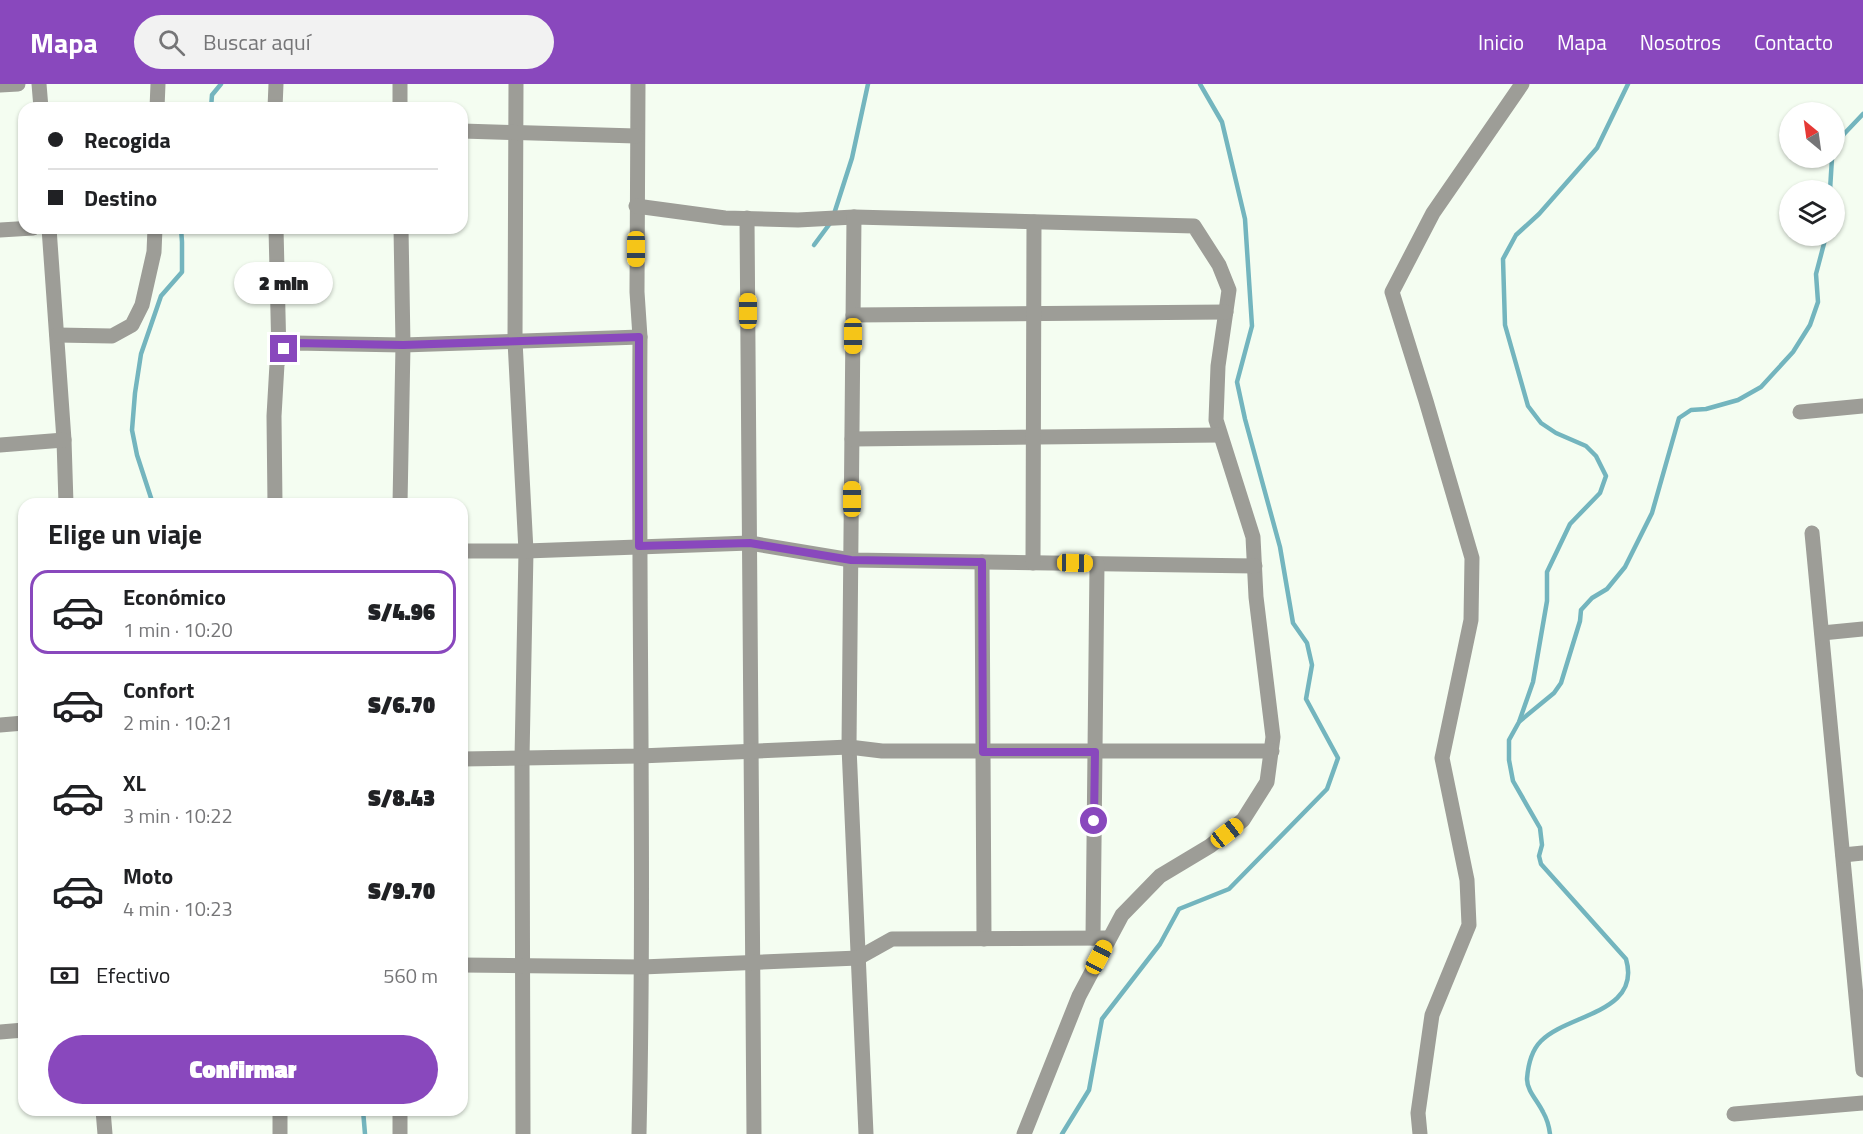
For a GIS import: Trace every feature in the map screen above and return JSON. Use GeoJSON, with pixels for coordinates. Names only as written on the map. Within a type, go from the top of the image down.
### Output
{"type":"FeatureCollection","features":[{"type":"Feature","properties":{"kind":"street"},"geometry":{"type":"LineString","coordinates":[[0,85],[18,84]]}},
{"type":"Feature","properties":{"kind":"street"},"geometry":{"type":"LineString","coordinates":[[39,84],[40,102]]}},
{"type":"Feature","properties":{"kind":"street"},"geometry":{"type":"LineString","coordinates":[[157,102],[158,84]]}},
{"type":"Feature","properties":{"kind":"street"},"geometry":{"type":"LineString","coordinates":[[275,102],[276,84]]}},
{"type":"Feature","properties":{"kind":"street"},"geometry":{"type":"LineString","coordinates":[[400,84],[400,102]]}},
{"type":"Feature","properties":{"kind":"street"},"geometry":{"type":"LineString","coordinates":[[516,84],[515,341],[526,551],[522,758],[523,1134]]}},
{"type":"Feature","properties":{"kind":"street"},"geometry":{"type":"LineString","coordinates":[[638,84],[636,206],[639,337],[642,967],[639,1134]]}},
{"type":"Feature","properties":{"kind":"street"},"geometry":{"type":"LineString","coordinates":[[1420,1134],[1418,1113],[1432,1015],[1469,925],[1467,880],[1442,758],[1471,620],[1472,558],[1392,292],[1433,213],[1522,84]]}},
{"type":"Feature","properties":{"kind":"street"},"geometry":{"type":"LineString","coordinates":[[468,131],[636,136]]}},
{"type":"Feature","properties":{"kind":"street"},"geometry":{"type":"LineString","coordinates":[[636,206],[726,218],[798,220],[854,218],[1194,226],[1219,265],[1229,290],[1218,366],[1216,420],[1253,537],[1256,597],[1273,737],[1267,782],[1243,820],[1210,846],[1160,876],[1122,915],[1079,996],[1024,1134]]}},
{"type":"Feature","properties":{"kind":"street"},"geometry":{"type":"LineString","coordinates":[[747,218],[754,1134]]}},
{"type":"Feature","properties":{"kind":"street"},"geometry":{"type":"LineString","coordinates":[[854,218],[849,747],[866,1134]]}},
{"type":"Feature","properties":{"kind":"street"},"geometry":{"type":"LineString","coordinates":[[1033,563],[1034,222]]}},
{"type":"Feature","properties":{"kind":"street"},"geometry":{"type":"LineString","coordinates":[[0,230],[18,229]]}},
{"type":"Feature","properties":{"kind":"street"},"geometry":{"type":"LineString","coordinates":[[49,234],[66,498]]}},
{"type":"Feature","properties":{"kind":"street"},"geometry":{"type":"LineString","coordinates":[[57,335],[112,336],[132,325],[144,294],[154,252],[154,234]]}},
{"type":"Feature","properties":{"kind":"street"},"geometry":{"type":"LineString","coordinates":[[274,498],[274,416],[279,356],[276,234]]}},
{"type":"Feature","properties":{"kind":"street"},"geometry":{"type":"LineString","coordinates":[[400,498],[402,234]]}},
{"type":"Feature","properties":{"kind":"street"},"geometry":{"type":"LineString","coordinates":[[853,315],[1226,312]]}},
{"type":"Feature","properties":{"kind":"street"},"geometry":{"type":"LineString","coordinates":[[279,356],[284,349],[294,343],[403,345],[639,337]]}},
{"type":"Feature","properties":{"kind":"street"},"geometry":{"type":"LineString","coordinates":[[1800,412],[1863,406]]}},
{"type":"Feature","properties":{"kind":"street"},"geometry":{"type":"LineString","coordinates":[[852,439],[1220,435]]}},
{"type":"Feature","properties":{"kind":"street"},"geometry":{"type":"LineString","coordinates":[[0,445],[64,440]]}},
{"type":"Feature","properties":{"kind":"street"},"geometry":{"type":"LineString","coordinates":[[1812,533],[1863,1070]]}},
{"type":"Feature","properties":{"kind":"street"},"geometry":{"type":"LineString","coordinates":[[468,550],[526,551],[750,543],[851,560],[1255,566]]}},
{"type":"Feature","properties":{"kind":"street"},"geometry":{"type":"LineString","coordinates":[[982,562],[984,939]]}},
{"type":"Feature","properties":{"kind":"street"},"geometry":{"type":"LineString","coordinates":[[1093,938],[1097,564]]}},
{"type":"Feature","properties":{"kind":"street"},"geometry":{"type":"LineString","coordinates":[[1822,633],[1863,629]]}},
{"type":"Feature","properties":{"kind":"street"},"geometry":{"type":"LineString","coordinates":[[0,724],[18,723]]}},
{"type":"Feature","properties":{"kind":"street"},"geometry":{"type":"LineString","coordinates":[[468,759],[640,756],[849,747],[882,751],[983,752],[1272,751]]}},
{"type":"Feature","properties":{"kind":"street"},"geometry":{"type":"LineString","coordinates":[[1843,855],[1863,853]]}},
{"type":"Feature","properties":{"kind":"street"},"geometry":{"type":"LineString","coordinates":[[468,965],[642,967],[753,963],[858,958],[892,939],[1110,938]]}},
{"type":"Feature","properties":{"kind":"street"},"geometry":{"type":"LineString","coordinates":[[0,1032],[18,1030]]}},
{"type":"Feature","properties":{"kind":"street"},"geometry":{"type":"LineString","coordinates":[[1734,1114],[1863,1103]]}},
{"type":"Feature","properties":{"kind":"street"},"geometry":{"type":"LineString","coordinates":[[104,1116],[105,1134]]}},
{"type":"Feature","properties":{"kind":"street"},"geometry":{"type":"LineString","coordinates":[[280,1116],[280,1134]]}},
{"type":"Feature","properties":{"kind":"street"},"geometry":{"type":"LineString","coordinates":[[400,1116],[400,1134]]}},
{"type":"Feature","properties":{"kind":"waterway"},"geometry":{"type":"LineString","coordinates":[[211,102],[212,95],[221,84]]}},
{"type":"Feature","properties":{"kind":"waterway"},"geometry":{"type":"LineString","coordinates":[[834,214],[852,158],[868,84]]}},
{"type":"Feature","properties":{"kind":"waterway"},"geometry":{"type":"LineString","coordinates":[[1062,1134],[1089,1090],[1102,1019],[1160,944],[1179,909],[1229,889],[1327,789],[1338,758],[1306,699],[1312,665],[1307,643],[1293,623],[1280,547],[1237,382],[1252,326],[1245,219],[1222,122],[1200,84]]}},
{"type":"Feature","properties":{"kind":"waterway"},"geometry":{"type":"LineString","coordinates":[[1550,1134],[1546,1117],[1527,1083],[1532,1054],[1541,1041],[1553,1032],[1613,1002],[1623,991],[1628,977],[1626,959],[1541,864],[1540,828],[1513,781],[1509,760],[1509,740],[1519,722],[1533,682],[1547,601],[1547,572],[1570,524],[1600,493],[1606,476],[1596,456],[1586,446],[1556,433],[1541,423],[1528,406],[1505,325],[1503,259],[1516,235],[1539,214],[1597,148],[1628,84]]}},
{"type":"Feature","properties":{"kind":"waterway"},"geometry":{"type":"LineString","coordinates":[[1845,133],[1863,114]]}},
{"type":"Feature","properties":{"kind":"waterway"},"geometry":{"type":"LineString","coordinates":[[1831,168],[1831,180]]}},
{"type":"Feature","properties":{"kind":"waterway"},"geometry":{"type":"LineString","coordinates":[[814,245],[831,222]]}},
{"type":"Feature","properties":{"kind":"waterway"},"geometry":{"type":"LineString","coordinates":[[151,498],[137,455],[132,430],[135,393],[141,354],[161,296],[182,272],[181,234]]}},
{"type":"Feature","properties":{"kind":"waterway"},"geometry":{"type":"LineString","coordinates":[[1520,721],[1554,693],[1561,683],[1580,621],[1581,610],[1592,598],[1607,589],[1625,567],[1652,513],[1679,418],[1691,410],[1706,409],[1738,400],[1761,387],[1793,352],[1810,325],[1818,302],[1816,274],[1823,246]]}},
{"type":"Feature","properties":{"kind":"waterway"},"geometry":{"type":"LineString","coordinates":[[364,1116],[365,1134]]}},
{"type":"Feature","properties":{"kind":"route"},"geometry":{"type":"LineString","coordinates":[[284,349],[294,343],[403,345],[639,337],[639,546],[750,543],[851,560],[982,562],[983,752],[1095,752],[1094,821]]}}]}
